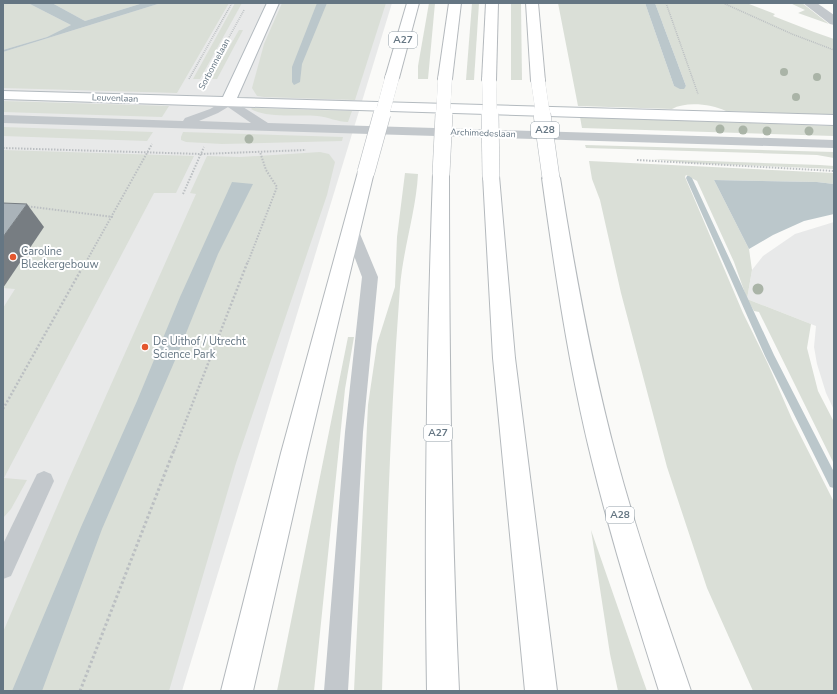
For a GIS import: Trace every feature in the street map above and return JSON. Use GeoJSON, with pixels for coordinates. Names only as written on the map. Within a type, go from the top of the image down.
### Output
{"type":"FeatureCollection","features":[{"type":"Feature","properties":{"kind":"main road"},"geometry":{"type":"LineString","coordinates":[[273,3],[228,102],[834,120]]}},
{"type":"Feature","properties":{"kind":"main road","name":"A27"},"geometry":{"type":"LineString","coordinates":[[237,691],[294,453],[351,229],[413,3]]}},
{"type":"Feature","properties":{"kind":"main road","name":"A27"},"geometry":{"type":"LineString","coordinates":[[443,691],[439,585],[438,409],[441,174],[445,79],[455,3]]}},
{"type":"Feature","properties":{"kind":"main road"},"geometry":{"type":"LineString","coordinates":[[492,3],[489,80],[491,176],[504,358],[541,691]]}},
{"type":"Feature","properties":{"kind":"main road","name":"A28"},"geometry":{"type":"LineString","coordinates":[[532,3],[538,81],[551,178],[577,335],[605,461],[646,604],[675,691]]}},
{"type":"Feature","properties":{"kind":"main road","name":"Leuvenlaan"},"geometry":{"type":"LineString","coordinates":[[3,94],[228,102]]}},
{"type":"Feature","properties":{"kind":"street"},"geometry":{"type":"LineString","coordinates":[[809,3],[834,22]]}},
{"type":"Feature","properties":{"kind":"lane"},"geometry":{"type":"LineString","coordinates":[[3,119],[180,124],[214,111],[228,102],[264,126]]}},
{"type":"Feature","properties":{"kind":"lane","name":"Archimedeslaan"},"geometry":{"type":"LineString","coordinates":[[180,124],[834,144]]}},
{"type":"Feature","properties":{"kind":"lane"},"geometry":{"type":"LineString","coordinates":[[336,691],[354,432],[370,277],[351,229]]}},
{"type":"Feature","properties":{"kind":"lane"},"geometry":{"type":"LineString","coordinates":[[3,568],[44,481]]}},
{"type":"Feature","properties":{"kind":"path"},"geometry":{"type":"LineString","coordinates":[[177,100],[232,3]]}},
{"type":"Feature","properties":{"kind":"path"},"geometry":{"type":"LineString","coordinates":[[666,3],[698,95]]}},
{"type":"Feature","properties":{"kind":"path"},"geometry":{"type":"LineString","coordinates":[[723,3],[792,34],[834,50]]}},
{"type":"Feature","properties":{"kind":"path","name":"Sorbonnelaan"},"geometry":{"type":"LineString","coordinates":[[194,101],[244,10]]}},
{"type":"Feature","properties":{"kind":"path"},"geometry":{"type":"LineString","coordinates":[[3,409],[113,217],[163,124]]}},
{"type":"Feature","properties":{"kind":"path"},"geometry":{"type":"LineString","coordinates":[[183,194],[204,147]]}},
{"type":"Feature","properties":{"kind":"path"},"geometry":{"type":"LineString","coordinates":[[80,691],[277,187],[266,170],[260,152]]}},
{"type":"Feature","properties":{"kind":"path"},"geometry":{"type":"LineString","coordinates":[[24,206],[113,217]]}},
{"type":"Feature","properties":{"kind":"shaded area","name":"De Uithof / Utrecht Science Park"},"geometry":{"type":"Polygon","coordinates":[[[3,3],[392,3],[182,691],[3,691],[3,3]]]}},
{"type":"Feature","properties":{"kind":"shaded area"},"geometry":{"type":"Polygon","coordinates":[[[3,3],[28,3],[71,25],[47,37],[3,50],[3,3]]]}},
{"type":"Feature","properties":{"kind":"shaded area"},"geometry":{"type":"Polygon","coordinates":[[[28,3],[52,3],[85,21],[143,3],[161,3],[3,52],[3,50],[47,37],[71,25],[28,3]]]}},
{"type":"Feature","properties":{"kind":"shaded area"},"geometry":{"type":"Polygon","coordinates":[[[52,3],[143,3],[85,21],[52,3]]]}},
{"type":"Feature","properties":{"kind":"shaded area"},"geometry":{"type":"Polygon","coordinates":[[[161,3],[229,3],[177,93],[3,88],[3,52],[161,3]]]}},
{"type":"Feature","properties":{"kind":"shaded area"},"geometry":{"type":"Polygon","coordinates":[[[235,3],[242,3],[200,79],[193,79],[235,3]]]}},
{"type":"Feature","properties":{"kind":"shaded area"},"geometry":{"type":"Polygon","coordinates":[[[282,3],[386,3],[355,100],[257,96],[252,88],[264,44],[282,3]]]}},
{"type":"Feature","properties":{"kind":"shaded area"},"geometry":{"type":"Polygon","coordinates":[[[317,3],[327,3],[302,64],[300,82],[294,85],[292,82],[292,67],[317,3]]]}},
{"type":"Feature","properties":{"kind":"shaded area"},"geometry":{"type":"Polygon","coordinates":[[[429,3],[435,3],[428,79],[418,79],[418,66],[429,3]]]}},
{"type":"Feature","properties":{"kind":"shaded area"},"geometry":{"type":"Polygon","coordinates":[[[472,3],[479,3],[474,80],[466,80],[472,3]]]}},
{"type":"Feature","properties":{"kind":"shaded area"},"geometry":{"type":"Polygon","coordinates":[[[511,3],[521,3],[522,80],[511,80],[511,3]]]}},
{"type":"Feature","properties":{"kind":"shaded area"},"geometry":{"type":"Polygon","coordinates":[[[558,3],[645,3],[674,86],[683,89],[686,86],[655,3],[751,3],[749,4],[775,14],[773,16],[834,39],[834,115],[726,111],[699,104],[684,105],[672,109],[578,106],[558,3]]]}},
{"type":"Feature","properties":{"kind":"shaded area"},"geometry":{"type":"Polygon","coordinates":[[[645,3],[655,3],[686,86],[684,89],[674,86],[645,3]]]}},
{"type":"Feature","properties":{"kind":"shaded area"},"geometry":{"type":"Polygon","coordinates":[[[790,3],[802,3],[829,24],[798,13],[805,10],[790,3]]]}},
{"type":"Feature","properties":{"kind":"shaded area"},"geometry":{"type":"Polygon","coordinates":[[[239,30],[243,30],[217,79],[211,79],[239,30]]]}},
{"type":"Feature","properties":{"kind":"shaded area"},"geometry":{"type":"Polygon","coordinates":[[[3,101],[169,106],[162,117],[3,112],[3,101]]]}},
{"type":"Feature","properties":{"kind":"shaded area"},"geometry":{"type":"Polygon","coordinates":[[[251,109],[352,111],[348,122],[317,116],[283,116],[266,114],[251,109]]]}},
{"type":"Feature","properties":{"kind":"shaded area"},"geometry":{"type":"Polygon","coordinates":[[[580,117],[834,126],[834,136],[582,128],[580,117]]]}},
{"type":"Feature","properties":{"kind":"shaded area"},"geometry":{"type":"Polygon","coordinates":[[[3,127],[153,132],[147,141],[3,136],[3,127]]]}},
{"type":"Feature","properties":{"kind":"shaded area"},"geometry":{"type":"Polygon","coordinates":[[[183,132],[343,137],[342,141],[222,144],[186,142],[181,140],[183,132]]]}},
{"type":"Feature","properties":{"kind":"shaded area"},"geometry":{"type":"Polygon","coordinates":[[[585,145],[834,152],[834,158],[817,155],[586,148],[585,145]]]}},
{"type":"Feature","properties":{"kind":"shaded area"},"geometry":{"type":"Polygon","coordinates":[[[3,150],[194,156],[176,193],[154,193],[4,478],[27,480],[11,509],[3,518],[3,308],[15,289],[3,288],[3,150]]]}},
{"type":"Feature","properties":{"kind":"shaded area"},"geometry":{"type":"Polygon","coordinates":[[[320,152],[329,154],[335,162],[327,195],[236,463],[169,691],[3,691],[3,632],[68,481],[196,194],[190,193],[207,156],[240,157],[320,152]]]}},
{"type":"Feature","properties":{"kind":"shaded area"},"geometry":{"type":"Polygon","coordinates":[[[652,159],[820,165],[834,166],[834,169],[689,163],[652,159]]]}},
{"type":"Feature","properties":{"kind":"shaded area"},"geometry":{"type":"Polygon","coordinates":[[[589,161],[834,173],[834,184],[817,182],[714,180],[749,249],[752,270],[747,299],[734,262],[697,181],[686,175],[685,177],[743,313],[768,364],[792,419],[834,502],[834,691],[753,691],[707,588],[667,467],[621,293],[600,200],[592,179],[589,161]]]}},
{"type":"Feature","properties":{"kind":"shaded area"},"geometry":{"type":"Polygon","coordinates":[[[405,173],[418,174],[415,202],[400,287],[391,438],[382,691],[354,691],[368,405],[377,344],[395,287],[397,237],[405,173]]]}},
{"type":"Feature","properties":{"kind":"shaded area"},"geometry":{"type":"Polygon","coordinates":[[[714,180],[817,182],[834,184],[834,214],[804,221],[773,235],[749,249],[714,180]]]}},
{"type":"Feature","properties":{"kind":"shaded area"},"geometry":{"type":"Polygon","coordinates":[[[232,182],[253,184],[218,254],[176,358],[102,529],[42,691],[12,691],[81,527],[137,401],[180,297],[232,182]]]}},
{"type":"Feature","properties":{"kind":"shaded area"},"geometry":{"type":"Polygon","coordinates":[[[834,222],[834,410],[826,393],[817,364],[814,347],[816,326],[747,299],[752,270],[763,256],[795,234],[834,222]]]}},
{"type":"Feature","properties":{"kind":"shaded area"},"geometry":{"type":"Polygon","coordinates":[[[747,299],[811,324],[807,348],[818,391],[834,422],[834,464],[759,312],[754,311],[747,299]]]}},
{"type":"Feature","properties":{"kind":"shaded area"},"geometry":{"type":"Polygon","coordinates":[[[348,337],[354,337],[345,389],[314,691],[277,691],[348,337]]]}},
{"type":"Feature","properties":{"kind":"shaded area"},"geometry":{"type":"Polygon","coordinates":[[[591,530],[647,691],[618,691],[610,654],[591,530]]]}},
{"type":"Feature","properties":{"kind":"building"},"geometry":{"type":"Polygon","coordinates":[[[3,203],[27,204],[3,237],[3,203]]]}},
{"type":"Feature","properties":{"kind":"waterway"},"geometry":{"type":"LineString","coordinates":[[689,178],[770,356],[834,483]]}},
{"type":"Feature","properties":{"kind":"place","name":"Caroline Bleekergebouw"},"geometry":{"type":"Point","coordinates":[13,257]}},
{"type":"Feature","properties":{"kind":"place","name":"De Uithof / Utrecht Science Park"},"geometry":{"type":"Point","coordinates":[145,347]}}]}
